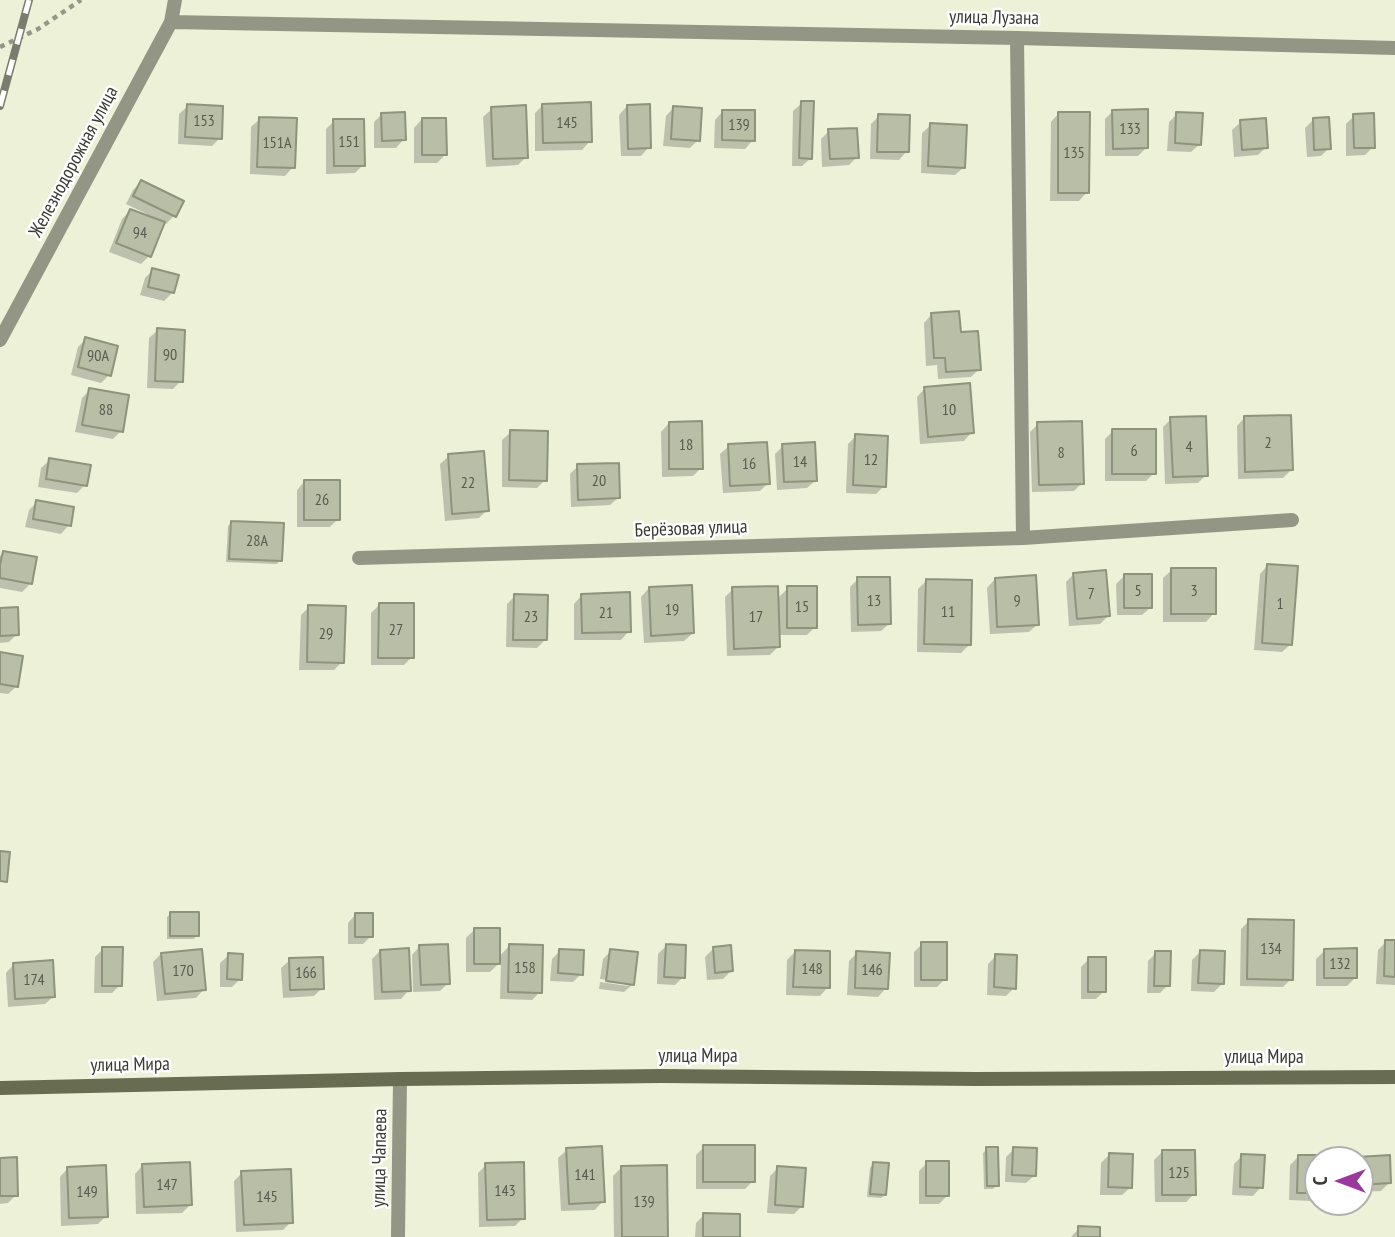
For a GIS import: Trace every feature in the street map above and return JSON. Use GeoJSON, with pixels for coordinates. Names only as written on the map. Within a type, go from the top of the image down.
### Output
{"type":"FeatureCollection","features":[{"type":"Feature","properties":{"kind":"main road","name":"улица Мира"},"geometry":{"type":"LineString","coordinates":[[0,1087],[648,1076],[975,1079],[1395,1077]]}},
{"type":"Feature","properties":{"kind":"street","name":"Железнодорожная улица"},"geometry":{"type":"LineString","coordinates":[[0,340],[171,22],[175,0]]}},
{"type":"Feature","properties":{"kind":"street","name":"улица Лузана"},"geometry":{"type":"LineString","coordinates":[[171,22],[1395,48]]}},
{"type":"Feature","properties":{"kind":"street"},"geometry":{"type":"LineString","coordinates":[[1017,38],[1023,538]]}},
{"type":"Feature","properties":{"kind":"street","name":"Берёзовая улица"},"geometry":{"type":"LineString","coordinates":[[359,558],[1023,538],[1292,520]]}},
{"type":"Feature","properties":{"kind":"street","name":"улица Чапаева"},"geometry":{"type":"LineString","coordinates":[[398,1237],[400,1079]]}},
{"type":"Feature","properties":{"kind":"path"},"geometry":{"type":"LineString","coordinates":[[0,47],[38,29],[81,0]]}},
{"type":"Feature","properties":{"kind":"building"},"geometry":{"type":"Polygon","coordinates":[[[801,101],[814,101],[812,159],[799,158],[801,101]]]}},
{"type":"Feature","properties":{"kind":"building"},"geometry":{"type":"Polygon","coordinates":[[[591,102],[592,142],[543,143],[542,104],[591,102]]]}},
{"type":"Feature","properties":{"kind":"building"},"geometry":{"type":"Polygon","coordinates":[[[187,104],[223,106],[222,139],[185,137],[187,104]]]}},
{"type":"Feature","properties":{"kind":"building"},"geometry":{"type":"Polygon","coordinates":[[[650,104],[651,148],[628,149],[627,105],[650,104]]]}},
{"type":"Feature","properties":{"kind":"building"},"geometry":{"type":"Polygon","coordinates":[[[526,105],[528,158],[493,159],[491,107],[526,105]]]}},
{"type":"Feature","properties":{"kind":"building"},"geometry":{"type":"Polygon","coordinates":[[[673,106],[702,108],[700,141],[671,139],[673,106]]]}},
{"type":"Feature","properties":{"kind":"building"},"geometry":{"type":"Polygon","coordinates":[[[1148,109],[1148,148],[1113,149],[1112,110],[1148,109]]]}},
{"type":"Feature","properties":{"kind":"building"},"geometry":{"type":"Polygon","coordinates":[[[722,110],[755,110],[755,141],[722,140],[722,110]]]}},
{"type":"Feature","properties":{"kind":"building"},"geometry":{"type":"Polygon","coordinates":[[[405,112],[406,140],[382,141],[381,113],[405,112]]]}},
{"type":"Feature","properties":{"kind":"building"},"geometry":{"type":"Polygon","coordinates":[[[1058,112],[1090,112],[1089,193],[1058,193],[1058,112]]]}},
{"type":"Feature","properties":{"kind":"building"},"geometry":{"type":"Polygon","coordinates":[[[1176,112],[1203,113],[1201,145],[1175,143],[1176,112]]]}},
{"type":"Feature","properties":{"kind":"building"},"geometry":{"type":"Polygon","coordinates":[[[1374,113],[1375,148],[1354,148],[1353,114],[1374,113]]]}},
{"type":"Feature","properties":{"kind":"building"},"geometry":{"type":"Polygon","coordinates":[[[878,114],[910,115],[909,152],[877,152],[878,114]]]}},
{"type":"Feature","properties":{"kind":"building"},"geometry":{"type":"Polygon","coordinates":[[[259,117],[297,118],[295,168],[257,167],[259,117]]]}},
{"type":"Feature","properties":{"kind":"building"},"geometry":{"type":"Polygon","coordinates":[[[1329,117],[1331,149],[1314,150],[1313,118],[1329,117]]]}},
{"type":"Feature","properties":{"kind":"building"},"geometry":{"type":"Polygon","coordinates":[[[422,118],[446,118],[447,155],[422,155],[422,118]]]}},
{"type":"Feature","properties":{"kind":"building"},"geometry":{"type":"Polygon","coordinates":[[[1266,118],[1268,148],[1242,150],[1240,120],[1266,118]]]}},
{"type":"Feature","properties":{"kind":"building"},"geometry":{"type":"Polygon","coordinates":[[[333,119],[364,119],[365,166],[334,166],[333,119]]]}},
{"type":"Feature","properties":{"kind":"building"},"geometry":{"type":"Polygon","coordinates":[[[930,123],[967,125],[965,168],[928,166],[930,123]]]}},
{"type":"Feature","properties":{"kind":"building"},"geometry":{"type":"Polygon","coordinates":[[[857,128],[859,158],[830,159],[828,129],[857,128]]]}},
{"type":"Feature","properties":{"kind":"building"},"geometry":{"type":"Polygon","coordinates":[[[141,180],[184,201],[176,217],[133,196],[141,180]]]}},
{"type":"Feature","properties":{"kind":"building"},"geometry":{"type":"Polygon","coordinates":[[[130,209],[165,222],[151,257],[116,243],[130,209]]]}},
{"type":"Feature","properties":{"kind":"building"},"geometry":{"type":"Polygon","coordinates":[[[152,268],[179,275],[174,293],[148,287],[152,268]]]}},
{"type":"Feature","properties":{"kind":"building"},"geometry":{"type":"Polygon","coordinates":[[[959,311],[961,332],[978,331],[981,370],[946,372],[945,358],[934,358],[931,313],[959,311]]]}},
{"type":"Feature","properties":{"kind":"building"},"geometry":{"type":"Polygon","coordinates":[[[157,328],[185,330],[183,382],[155,381],[157,328]]]}},
{"type":"Feature","properties":{"kind":"building"},"geometry":{"type":"Polygon","coordinates":[[[85,337],[118,346],[111,376],[78,367],[85,337]]]}},
{"type":"Feature","properties":{"kind":"building"},"geometry":{"type":"Polygon","coordinates":[[[970,383],[974,433],[928,437],[924,387],[970,383]]]}},
{"type":"Feature","properties":{"kind":"building"},"geometry":{"type":"Polygon","coordinates":[[[89,388],[129,395],[123,432],[82,425],[89,388]]]}},
{"type":"Feature","properties":{"kind":"building"},"geometry":{"type":"Polygon","coordinates":[[[1291,415],[1293,470],[1245,472],[1244,416],[1291,415]]]}},
{"type":"Feature","properties":{"kind":"building"},"geometry":{"type":"Polygon","coordinates":[[[1206,416],[1208,476],[1173,477],[1170,417],[1206,416]]]}},
{"type":"Feature","properties":{"kind":"building"},"geometry":{"type":"Polygon","coordinates":[[[702,421],[703,469],[669,469],[669,422],[702,421]]]}},
{"type":"Feature","properties":{"kind":"building"},"geometry":{"type":"Polygon","coordinates":[[[1082,421],[1084,484],[1039,485],[1037,422],[1082,421]]]}},
{"type":"Feature","properties":{"kind":"building"},"geometry":{"type":"Polygon","coordinates":[[[1112,429],[1156,429],[1156,474],[1112,474],[1112,429]]]}},
{"type":"Feature","properties":{"kind":"building"},"geometry":{"type":"Polygon","coordinates":[[[510,430],[548,431],[547,481],[509,480],[510,430]]]}},
{"type":"Feature","properties":{"kind":"building"},"geometry":{"type":"Polygon","coordinates":[[[855,434],[888,436],[886,487],[853,485],[855,434]]]}},
{"type":"Feature","properties":{"kind":"building"},"geometry":{"type":"Polygon","coordinates":[[[767,442],[770,484],[730,486],[728,444],[767,442]]]}},
{"type":"Feature","properties":{"kind":"building"},"geometry":{"type":"Polygon","coordinates":[[[815,442],[817,481],[784,482],[782,444],[815,442]]]}},
{"type":"Feature","properties":{"kind":"building"},"geometry":{"type":"Polygon","coordinates":[[[484,451],[489,511],[452,514],[448,454],[484,451]]]}},
{"type":"Feature","properties":{"kind":"building"},"geometry":{"type":"Polygon","coordinates":[[[49,458],[91,465],[87,486],[46,479],[49,458]]]}},
{"type":"Feature","properties":{"kind":"building"},"geometry":{"type":"Polygon","coordinates":[[[619,463],[620,498],[578,500],[577,464],[619,463]]]}},
{"type":"Feature","properties":{"kind":"building"},"geometry":{"type":"Polygon","coordinates":[[[304,480],[340,480],[340,520],[304,520],[304,480]]]}},
{"type":"Feature","properties":{"kind":"building"},"geometry":{"type":"Polygon","coordinates":[[[36,500],[74,507],[71,526],[33,519],[36,500]]]}},
{"type":"Feature","properties":{"kind":"building"},"geometry":{"type":"Polygon","coordinates":[[[231,521],[284,523],[282,561],[229,559],[231,521]]]}},
{"type":"Feature","properties":{"kind":"building"},"geometry":{"type":"Polygon","coordinates":[[[3,551],[37,557],[32,584],[0,578],[3,551]]]}},
{"type":"Feature","properties":{"kind":"building"},"geometry":{"type":"Polygon","coordinates":[[[1267,564],[1298,566],[1292,645],[1262,643],[1267,564]]]}},
{"type":"Feature","properties":{"kind":"building"},"geometry":{"type":"Polygon","coordinates":[[[1171,568],[1216,568],[1216,614],[1171,614],[1171,568]]]}},
{"type":"Feature","properties":{"kind":"building"},"geometry":{"type":"Polygon","coordinates":[[[1106,570],[1110,616],[1077,619],[1073,573],[1106,570]]]}},
{"type":"Feature","properties":{"kind":"building"},"geometry":{"type":"Polygon","coordinates":[[[1124,574],[1152,574],[1152,608],[1124,608],[1124,574]]]}},
{"type":"Feature","properties":{"kind":"building"},"geometry":{"type":"Polygon","coordinates":[[[1036,575],[1039,625],[997,627],[995,578],[1036,575]]]}},
{"type":"Feature","properties":{"kind":"building"},"geometry":{"type":"Polygon","coordinates":[[[857,577],[890,577],[891,624],[858,625],[857,577]]]}},
{"type":"Feature","properties":{"kind":"building"},"geometry":{"type":"Polygon","coordinates":[[[926,579],[972,580],[971,645],[924,644],[926,579]]]}},
{"type":"Feature","properties":{"kind":"building"},"geometry":{"type":"Polygon","coordinates":[[[692,585],[694,633],[651,636],[649,587],[692,585]]]}},
{"type":"Feature","properties":{"kind":"building"},"geometry":{"type":"Polygon","coordinates":[[[778,586],[780,647],[734,649],[732,587],[778,586]]]}},
{"type":"Feature","properties":{"kind":"building"},"geometry":{"type":"Polygon","coordinates":[[[787,586],[817,586],[817,628],[787,628],[787,586]]]}},
{"type":"Feature","properties":{"kind":"building"},"geometry":{"type":"Polygon","coordinates":[[[630,592],[631,632],[582,633],[581,594],[630,592]]]}},
{"type":"Feature","properties":{"kind":"building"},"geometry":{"type":"Polygon","coordinates":[[[514,594],[548,595],[547,640],[513,640],[514,594]]]}},
{"type":"Feature","properties":{"kind":"building"},"geometry":{"type":"Polygon","coordinates":[[[379,603],[414,603],[414,658],[378,658],[379,603]]]}},
{"type":"Feature","properties":{"kind":"building"},"geometry":{"type":"Polygon","coordinates":[[[308,605],[346,606],[344,663],[307,662],[308,605]]]}},
{"type":"Feature","properties":{"kind":"building"},"geometry":{"type":"Polygon","coordinates":[[[18,607],[19,635],[0,636],[0,608],[18,607]]]}},
{"type":"Feature","properties":{"kind":"building"},"geometry":{"type":"Polygon","coordinates":[[[0,652],[23,656],[18,687],[0,684],[0,652]]]}},
{"type":"Feature","properties":{"kind":"building"},"geometry":{"type":"Polygon","coordinates":[[[0,851],[10,852],[7,882],[0,881],[0,851]]]}},
{"type":"Feature","properties":{"kind":"building"},"geometry":{"type":"Polygon","coordinates":[[[170,912],[199,912],[199,936],[170,936],[170,912]]]}},
{"type":"Feature","properties":{"kind":"building"},"geometry":{"type":"Polygon","coordinates":[[[355,913],[373,913],[373,937],[355,937],[355,913]]]}},
{"type":"Feature","properties":{"kind":"building"},"geometry":{"type":"Polygon","coordinates":[[[1248,919],[1294,920],[1293,980],[1247,979],[1248,919]]]}},
{"type":"Feature","properties":{"kind":"building"},"geometry":{"type":"Polygon","coordinates":[[[474,928],[500,928],[500,964],[474,964],[474,928]]]}},
{"type":"Feature","properties":{"kind":"building"},"geometry":{"type":"Polygon","coordinates":[[[1385,940],[1395,940],[1395,977],[1384,976],[1385,940]]]}},
{"type":"Feature","properties":{"kind":"building"},"geometry":{"type":"Polygon","coordinates":[[[921,942],[947,942],[947,980],[921,980],[921,942]]]}},
{"type":"Feature","properties":{"kind":"building"},"geometry":{"type":"Polygon","coordinates":[[[448,944],[450,984],[421,985],[419,945],[448,944]]]}},
{"type":"Feature","properties":{"kind":"building"},"geometry":{"type":"Polygon","coordinates":[[[509,944],[543,945],[542,993],[508,992],[509,944]]]}},
{"type":"Feature","properties":{"kind":"building"},"geometry":{"type":"Polygon","coordinates":[[[666,944],[686,945],[685,978],[664,977],[666,944]]]}},
{"type":"Feature","properties":{"kind":"building"},"geometry":{"type":"Polygon","coordinates":[[[731,945],[733,971],[715,973],[713,947],[731,945]]]}},
{"type":"Feature","properties":{"kind":"building"},"geometry":{"type":"Polygon","coordinates":[[[102,947],[123,947],[122,986],[102,986],[102,947]]]}},
{"type":"Feature","properties":{"kind":"building"},"geometry":{"type":"Polygon","coordinates":[[[409,948],[411,991],[382,992],[380,950],[409,948]]]}},
{"type":"Feature","properties":{"kind":"building"},"geometry":{"type":"Polygon","coordinates":[[[1357,948],[1357,978],[1324,978],[1324,949],[1357,948]]]}},
{"type":"Feature","properties":{"kind":"building"},"geometry":{"type":"Polygon","coordinates":[[[202,949],[206,990],[165,994],[161,953],[202,949]]]}},
{"type":"Feature","properties":{"kind":"building"},"geometry":{"type":"Polygon","coordinates":[[[559,949],[584,950],[583,975],[558,973],[559,949]]]}},
{"type":"Feature","properties":{"kind":"building"},"geometry":{"type":"Polygon","coordinates":[[[610,949],[638,952],[634,985],[606,981],[610,949]]]}},
{"type":"Feature","properties":{"kind":"building"},"geometry":{"type":"Polygon","coordinates":[[[795,950],[830,951],[830,988],[793,987],[795,950]]]}},
{"type":"Feature","properties":{"kind":"building"},"geometry":{"type":"Polygon","coordinates":[[[1200,950],[1225,951],[1224,984],[1198,983],[1200,950]]]}},
{"type":"Feature","properties":{"kind":"building"},"geometry":{"type":"Polygon","coordinates":[[[856,951],[890,953],[888,989],[855,988],[856,951]]]}},
{"type":"Feature","properties":{"kind":"building"},"geometry":{"type":"Polygon","coordinates":[[[1155,951],[1171,951],[1170,986],[1154,986],[1155,951]]]}},
{"type":"Feature","properties":{"kind":"building"},"geometry":{"type":"Polygon","coordinates":[[[228,953],[243,954],[242,980],[227,979],[228,953]]]}},
{"type":"Feature","properties":{"kind":"building"},"geometry":{"type":"Polygon","coordinates":[[[995,954],[1017,955],[1016,989],[994,987],[995,954]]]}},
{"type":"Feature","properties":{"kind":"building"},"geometry":{"type":"Polygon","coordinates":[[[323,957],[324,989],[290,990],[289,958],[323,957]]]}},
{"type":"Feature","properties":{"kind":"building"},"geometry":{"type":"Polygon","coordinates":[[[1088,957],[1106,957],[1106,992],[1088,992],[1088,957]]]}},
{"type":"Feature","properties":{"kind":"building"},"geometry":{"type":"Polygon","coordinates":[[[53,960],[55,997],[15,999],[13,963],[53,960]]]}},
{"type":"Feature","properties":{"kind":"building"},"geometry":{"type":"Polygon","coordinates":[[[703,1145],[755,1145],[755,1182],[703,1182],[703,1145]]]}},
{"type":"Feature","properties":{"kind":"building"},"geometry":{"type":"Polygon","coordinates":[[[602,1146],[605,1202],[569,1204],[566,1148],[602,1146]]]}},
{"type":"Feature","properties":{"kind":"building"},"geometry":{"type":"Polygon","coordinates":[[[986,1147],[998,1147],[999,1186],[987,1186],[986,1147]]]}},
{"type":"Feature","properties":{"kind":"building"},"geometry":{"type":"Polygon","coordinates":[[[1013,1147],[1037,1148],[1036,1176],[1012,1175],[1013,1147]]]}},
{"type":"Feature","properties":{"kind":"building"},"geometry":{"type":"Polygon","coordinates":[[[1162,1150],[1195,1150],[1196,1195],[1162,1195],[1162,1150]]]}},
{"type":"Feature","properties":{"kind":"building"},"geometry":{"type":"Polygon","coordinates":[[[1109,1153],[1133,1154],[1132,1188],[1108,1187],[1109,1153]]]}},
{"type":"Feature","properties":{"kind":"building"},"geometry":{"type":"Polygon","coordinates":[[[1241,1154],[1265,1155],[1263,1188],[1240,1187],[1241,1154]]]}},
{"type":"Feature","properties":{"kind":"building"},"geometry":{"type":"Polygon","coordinates":[[[1298,1155],[1304,1155],[1304,1193],[1297,1193],[1298,1155]]]}},
{"type":"Feature","properties":{"kind":"building"},"geometry":{"type":"Polygon","coordinates":[[[1390,1155],[1391,1183],[1374,1184],[1374,1156],[1390,1155]]]}},
{"type":"Feature","properties":{"kind":"building"},"geometry":{"type":"Polygon","coordinates":[[[17,1157],[18,1196],[0,1196],[0,1158],[17,1157]]]}},
{"type":"Feature","properties":{"kind":"building"},"geometry":{"type":"Polygon","coordinates":[[[926,1161],[949,1161],[949,1196],[926,1196],[926,1161]]]}},
{"type":"Feature","properties":{"kind":"building"},"geometry":{"type":"Polygon","coordinates":[[[190,1162],[192,1205],[144,1207],[142,1164],[190,1162]]]}},
{"type":"Feature","properties":{"kind":"building"},"geometry":{"type":"Polygon","coordinates":[[[524,1162],[525,1219],[487,1220],[485,1163],[524,1162]]]}},
{"type":"Feature","properties":{"kind":"building"},"geometry":{"type":"Polygon","coordinates":[[[873,1162],[889,1163],[886,1195],[870,1194],[873,1162]]]}},
{"type":"Feature","properties":{"kind":"building"},"geometry":{"type":"Polygon","coordinates":[[[106,1165],[108,1217],[69,1218],[67,1167],[106,1165]]]}},
{"type":"Feature","properties":{"kind":"building"},"geometry":{"type":"Polygon","coordinates":[[[667,1165],[668,1237],[622,1237],[621,1166],[667,1165]]]}},
{"type":"Feature","properties":{"kind":"building"},"geometry":{"type":"Polygon","coordinates":[[[777,1166],[806,1168],[803,1207],[775,1205],[777,1166]]]}},
{"type":"Feature","properties":{"kind":"building"},"geometry":{"type":"Polygon","coordinates":[[[291,1169],[293,1223],[244,1225],[241,1171],[291,1169]]]}},
{"type":"Feature","properties":{"kind":"building"},"geometry":{"type":"Polygon","coordinates":[[[703,1213],[740,1214],[740,1237],[703,1237],[703,1213]]]}},
{"type":"Feature","properties":{"kind":"building"},"geometry":{"type":"Polygon","coordinates":[[[1078,1226],[1100,1227],[1100,1237],[1078,1237],[1078,1226]]]}},
{"type":"Feature","properties":{"kind":"railway"},"geometry":{"type":"LineString","coordinates":[[0,106],[29,0]]}}]}
